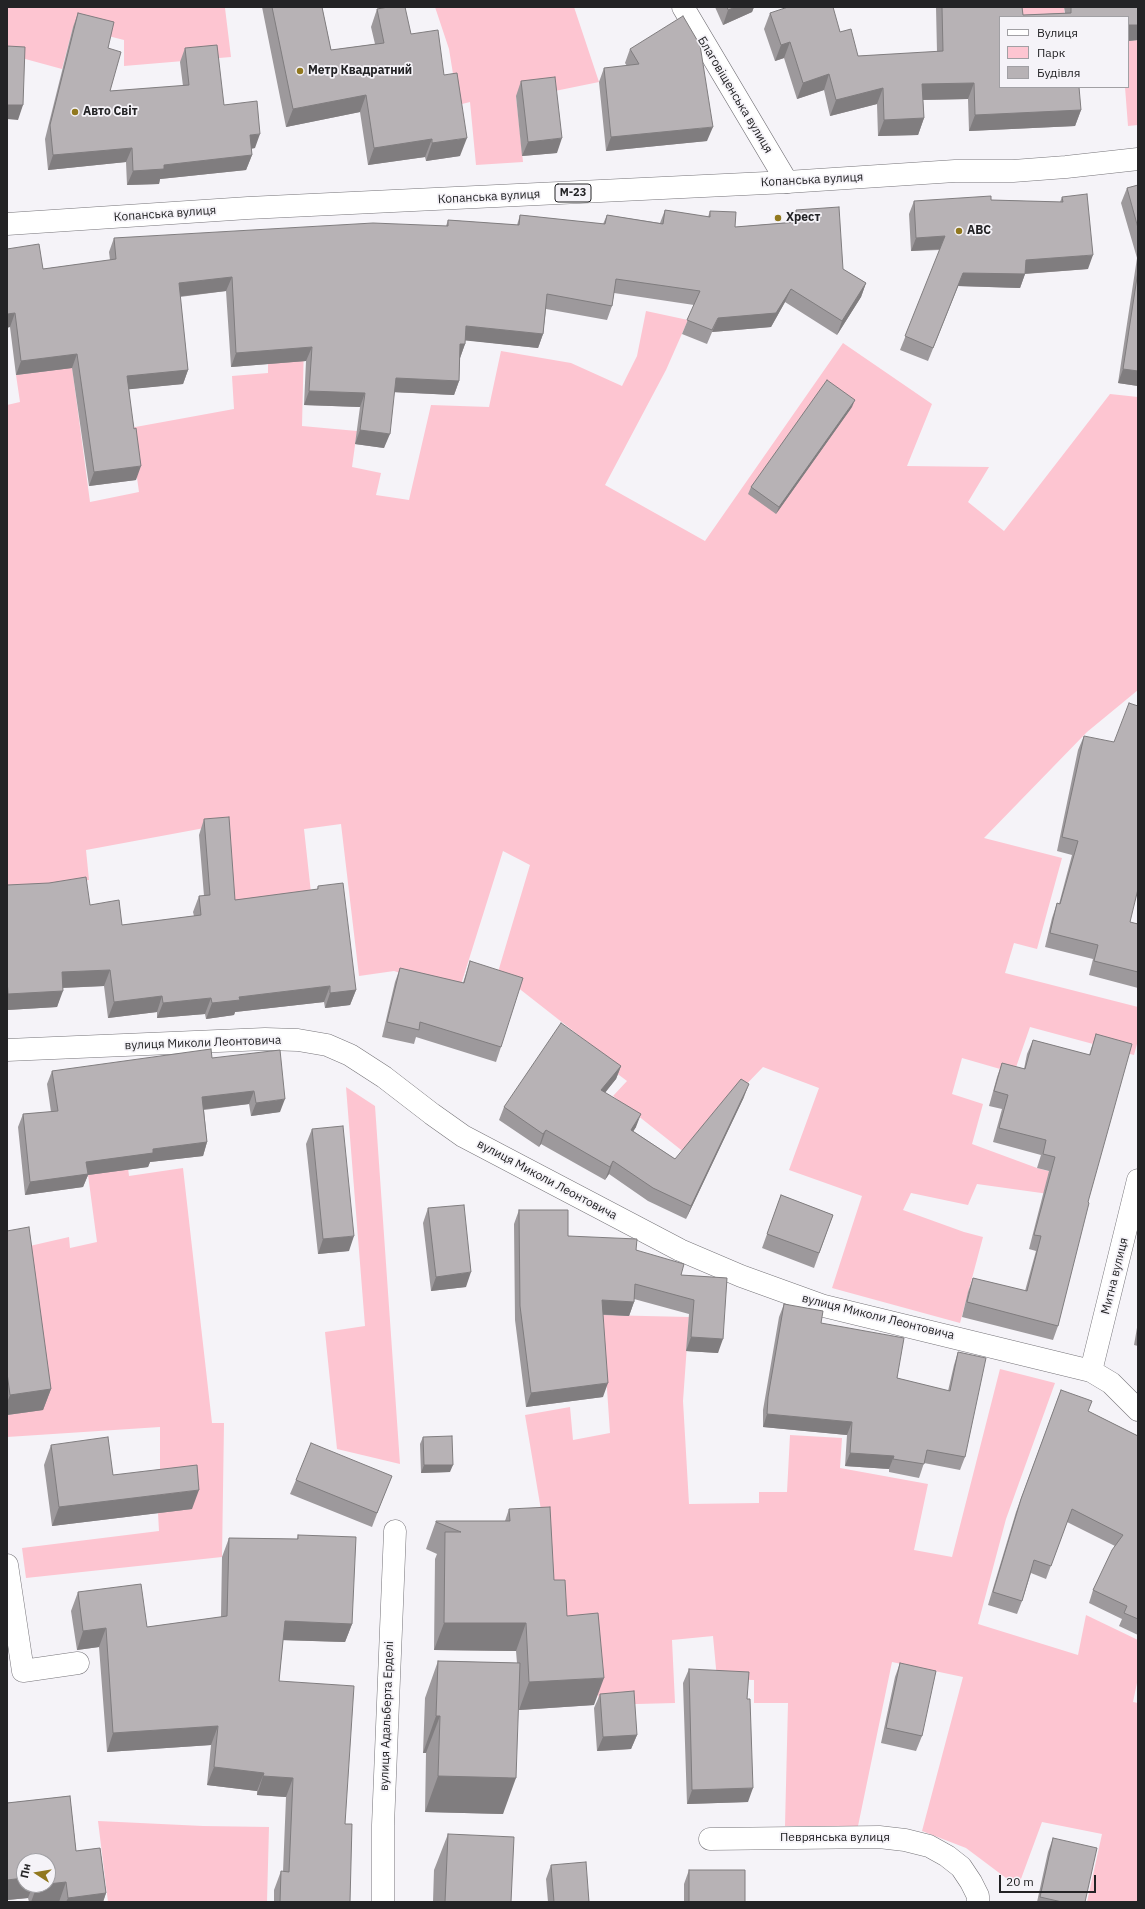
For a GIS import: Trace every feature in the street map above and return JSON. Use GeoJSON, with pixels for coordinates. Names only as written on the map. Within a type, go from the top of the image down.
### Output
{"type":"FeatureCollection","features":[{"type":"Feature","properties":{"kind":"main road","name":"Благовіщенська вулиця"},"geometry":{"type":"LineString","coordinates":[[684,7],[787,182]]}},
{"type":"Feature","properties":{"kind":"main road","name":"Копанська вулиця"},"geometry":{"type":"LineString","coordinates":[[7,224],[248,208],[787,182],[955,171],[1013,171],[1138,159]]}},
{"type":"Feature","properties":{"kind":"main road","name":"вулиця Миколи Леонтовича"},"geometry":{"type":"LineString","coordinates":[[7,1050],[266,1039],[298,1040],[327,1045],[350,1055],[384,1077],[463,1136],[624,1222],[680,1250],[741,1276],[824,1306],[1091,1371],[1111,1383],[1138,1410]]}},
{"type":"Feature","properties":{"kind":"main road","name":"Митна вулиця"},"geometry":{"type":"LineString","coordinates":[[1091,1371],[1138,1180]]}},
{"type":"Feature","properties":{"kind":"main road","name":"вулиця Адальберта Ерделі"},"geometry":{"type":"LineString","coordinates":[[383,1902],[383,1825],[395,1531]]}},
{"type":"Feature","properties":{"kind":"main road"},"geometry":{"type":"LineString","coordinates":[[7,1565],[23,1671],[78,1662]]}},
{"type":"Feature","properties":{"kind":"main road","name":"Певрянська вулиця"},"geometry":{"type":"LineString","coordinates":[[710,1839],[879,1837],[905,1840],[928,1846],[947,1856],[960,1867],[971,1882],[978,1902]]}},
{"type":"Feature","properties":{"kind":"green space"},"geometry":{"type":"Polygon","coordinates":[[[7,7],[227,7],[225,8],[231,57],[124,66],[124,40],[73,27],[62,69],[7,54],[7,7]]]}},
{"type":"Feature","properties":{"kind":"green space"},"geometry":{"type":"Polygon","coordinates":[[[435,7],[574,7],[599,82],[550,92],[516,96],[523,162],[476,165],[470,102],[458,105],[449,49],[435,7]]]}},
{"type":"Feature","properties":{"kind":"green space"},"geometry":{"type":"Polygon","coordinates":[[[1017,7],[1064,7],[1065,16],[1018,16],[1017,7]]]}},
{"type":"Feature","properties":{"kind":"green space"},"geometry":{"type":"Polygon","coordinates":[[[1138,40],[1138,125],[1128,126],[1125,88],[1129,88],[1129,41],[1138,40]]]}},
{"type":"Feature","properties":{"kind":"green space"},"geometry":{"type":"Polygon","coordinates":[[[646,311],[688,320],[666,370],[605,485],[705,541],[843,343],[932,404],[907,466],[989,467],[968,502],[1004,531],[1110,394],[1138,397],[1138,690],[1087,732],[984,838],[1062,858],[1037,949],[1014,943],[1005,973],[1138,1007],[1138,1040],[1134,1055],[1030,1027],[1014,1073],[962,1058],[952,1094],[983,1104],[972,1144],[1037,1168],[1070,1177],[1063,1196],[977,1184],[968,1205],[911,1193],[903,1210],[964,1232],[983,1237],[960,1323],[832,1288],[862,1196],[789,1170],[819,1088],[763,1067],[714,1118],[685,1153],[613,1096],[627,1081],[587,1051],[591,1045],[498,972],[530,865],[503,851],[459,991],[394,971],[359,976],[341,824],[304,829],[312,902],[235,909],[226,824],[86,850],[89,880],[7,890],[7,405],[20,402],[16,375],[72,367],[90,502],[139,492],[130,428],[234,409],[232,376],[268,373],[268,345],[304,343],[302,426],[357,431],[352,467],[381,473],[376,495],[409,500],[431,405],[489,407],[501,351],[571,363],[622,386],[637,356],[646,311]]]}},
{"type":"Feature","properties":{"kind":"green space"},"geometry":{"type":"Polygon","coordinates":[[[346,1087],[375,1106],[400,1464],[337,1449],[325,1332],[365,1326],[346,1087]]]}},
{"type":"Feature","properties":{"kind":"green space"},"geometry":{"type":"Polygon","coordinates":[[[126,1152],[129,1176],[183,1168],[212,1423],[224,1423],[222,1557],[26,1578],[22,1548],[159,1531],[160,1427],[7,1437],[7,1415],[43,1409],[21,1248],[69,1237],[70,1248],[97,1242],[86,1160],[126,1152]]]}},
{"type":"Feature","properties":{"kind":"green space"},"geometry":{"type":"Polygon","coordinates":[[[602,1315],[689,1317],[683,1401],[689,1504],[759,1503],[759,1492],[787,1492],[790,1435],[842,1438],[840,1468],[928,1484],[914,1550],[952,1557],[1000,1369],[1055,1383],[1006,1519],[978,1624],[1078,1655],[1086,1615],[1138,1640],[1138,1678],[1133,1702],[1138,1703],[1138,1902],[1087,1902],[1102,1834],[1042,1822],[1018,1887],[966,1848],[922,1831],[963,1677],[892,1662],[858,1826],[785,1826],[788,1703],[754,1703],[754,1680],[717,1679],[713,1636],[672,1640],[675,1703],[599,1705],[593,1636],[558,1639],[555,1593],[525,1415],[570,1407],[573,1440],[610,1433],[602,1315]]]}},
{"type":"Feature","properties":{"kind":"green space"},"geometry":{"type":"Polygon","coordinates":[[[98,1821],[203,1826],[269,1827],[267,1902],[108,1902],[98,1821]]]}},
{"type":"Feature","properties":{"kind":"building"},"geometry":{"type":"Polygon","coordinates":[[[272,7],[322,7],[331,50],[384,43],[377,9],[388,7],[405,7],[411,34],[438,30],[444,75],[457,73],[467,138],[432,143],[432,139],[374,148],[366,95],[293,109],[272,7]]]}},
{"type":"Feature","properties":{"kind":"building"},"geometry":{"type":"Polygon","coordinates":[[[727,7],[736,7],[728,10],[727,7]]]}},
{"type":"Feature","properties":{"kind":"building"},"geometry":{"type":"Polygon","coordinates":[[[788,7],[833,7],[840,32],[851,29],[858,56],[943,51],[942,7],[1022,7],[1023,15],[1071,13],[1071,7],[1138,7],[1138,25],[1129,25],[1129,16],[999,16],[999,88],[1079,88],[1081,110],[975,115],[974,83],[922,84],[924,118],[884,120],[883,88],[836,100],[829,74],[803,83],[790,42],[781,45],[770,13],[788,7]]]}},
{"type":"Feature","properties":{"kind":"building"},"geometry":{"type":"Polygon","coordinates":[[[78,13],[114,22],[108,48],[121,52],[110,91],[189,85],[185,48],[217,45],[224,105],[257,101],[260,134],[250,135],[252,155],[164,165],[164,169],[133,171],[132,148],[53,155],[50,125],[78,13]]]}},
{"type":"Feature","properties":{"kind":"building"},"geometry":{"type":"Polygon","coordinates":[[[683,16],[700,45],[713,127],[611,137],[604,68],[639,64],[630,49],[683,16]]]}},
{"type":"Feature","properties":{"kind":"building"},"geometry":{"type":"Polygon","coordinates":[[[7,46],[25,47],[23,105],[7,105],[7,46]]]}},
{"type":"Feature","properties":{"kind":"building"},"geometry":{"type":"Polygon","coordinates":[[[555,77],[562,138],[528,142],[521,81],[555,77]]]}},
{"type":"Feature","properties":{"kind":"building"},"geometry":{"type":"Polygon","coordinates":[[[1138,185],[1138,228],[1127,188],[1138,185]]]}},
{"type":"Feature","properties":{"kind":"building"},"geometry":{"type":"Polygon","coordinates":[[[1087,194],[1093,255],[1026,260],[1025,274],[963,273],[933,348],[905,336],[945,236],[916,238],[914,201],[991,196],[991,200],[1063,202],[1062,197],[1087,194]]]}},
{"type":"Feature","properties":{"kind":"building"},"geometry":{"type":"Polygon","coordinates":[[[839,207],[843,269],[866,283],[842,321],[791,289],[776,313],[718,318],[712,330],[687,320],[700,291],[616,279],[612,306],[547,294],[543,334],[466,326],[465,344],[460,344],[459,381],[396,378],[390,434],[360,430],[365,393],[309,391],[312,347],[236,353],[232,277],[179,283],[188,370],[127,376],[134,429],[136,428],[141,466],[94,472],[77,354],[21,361],[15,313],[7,314],[7,249],[39,244],[43,269],[116,259],[114,238],[373,223],[448,226],[448,220],[519,225],[520,215],[605,224],[607,215],[663,224],[665,210],[710,217],[710,211],[736,212],[735,227],[797,222],[796,210],[839,207]]]}},
{"type":"Feature","properties":{"kind":"building"},"geometry":{"type":"Polygon","coordinates":[[[1138,271],[1138,371],[1123,369],[1138,271]]]}},
{"type":"Feature","properties":{"kind":"building"},"geometry":{"type":"Polygon","coordinates":[[[827,380],[855,400],[779,507],[751,487],[827,380]]]}},
{"type":"Feature","properties":{"kind":"building"},"geometry":{"type":"Polygon","coordinates":[[[1129,703],[1138,706],[1138,889],[1130,922],[1138,924],[1138,972],[1094,961],[1098,945],[1050,933],[1057,903],[1060,904],[1078,841],[1062,837],[1084,736],[1114,742],[1129,703]]]}},
{"type":"Feature","properties":{"kind":"building"},"geometry":{"type":"Polygon","coordinates":[[[229,817],[235,900],[318,889],[318,886],[343,883],[356,990],[330,993],[330,986],[239,997],[240,1000],[212,1003],[211,998],[163,1003],[162,996],[114,1002],[110,970],[62,972],[63,991],[8,994],[7,885],[49,883],[86,877],[90,905],[119,900],[122,925],[201,915],[199,896],[210,895],[204,819],[229,817]]]}},
{"type":"Feature","properties":{"kind":"building"},"geometry":{"type":"Polygon","coordinates":[[[470,961],[523,978],[501,1047],[420,1022],[419,1030],[387,1022],[400,968],[464,983],[470,961]]]}},
{"type":"Feature","properties":{"kind":"building"},"geometry":{"type":"Polygon","coordinates":[[[561,1023],[621,1066],[601,1090],[641,1114],[631,1130],[675,1159],[741,1079],[749,1084],[691,1206],[653,1188],[613,1161],[610,1167],[546,1130],[543,1134],[504,1107],[561,1023]]]}},
{"type":"Feature","properties":{"kind":"building"},"geometry":{"type":"Polygon","coordinates":[[[1096,1034],[1132,1044],[1088,1202],[1089,1203],[1058,1326],[967,1302],[973,1278],[1027,1291],[1041,1236],[1034,1235],[1055,1157],[1043,1154],[1046,1140],[999,1128],[1008,1095],[994,1091],[1002,1063],[1025,1069],[1033,1040],[1090,1055],[1096,1034]]]}},
{"type":"Feature","properties":{"kind":"building"},"geometry":{"type":"Polygon","coordinates":[[[211,1049],[212,1058],[280,1050],[285,1099],[256,1103],[254,1091],[202,1097],[207,1142],[153,1149],[153,1153],[86,1162],[88,1174],[30,1182],[23,1114],[58,1111],[52,1071],[211,1049]]]}},
{"type":"Feature","properties":{"kind":"building"},"geometry":{"type":"Polygon","coordinates":[[[343,1126],[354,1236],[323,1239],[312,1129],[343,1126]]]}},
{"type":"Feature","properties":{"kind":"building"},"geometry":{"type":"Polygon","coordinates":[[[781,1195],[833,1215],[819,1253],[767,1234],[781,1195]]]}},
{"type":"Feature","properties":{"kind":"building"},"geometry":{"type":"Polygon","coordinates":[[[464,1205],[471,1272],[436,1277],[428,1208],[464,1205]]]}},
{"type":"Feature","properties":{"kind":"building"},"geometry":{"type":"Polygon","coordinates":[[[519,1210],[568,1210],[568,1236],[637,1239],[636,1250],[684,1264],[681,1275],[727,1278],[723,1339],[691,1337],[694,1300],[635,1284],[634,1302],[602,1300],[608,1383],[531,1393],[520,1306],[519,1210]]]}},
{"type":"Feature","properties":{"kind":"building"},"geometry":{"type":"Polygon","coordinates":[[[29,1227],[51,1389],[10,1395],[7,1373],[7,1231],[29,1227]]]}},
{"type":"Feature","properties":{"kind":"building"},"geometry":{"type":"Polygon","coordinates":[[[784,1304],[823,1311],[821,1323],[904,1338],[897,1378],[950,1391],[958,1352],[986,1358],[965,1457],[927,1450],[924,1464],[893,1459],[894,1456],[850,1453],[852,1422],[767,1414],[768,1397],[784,1304]]]}},
{"type":"Feature","properties":{"kind":"building"},"geometry":{"type":"Polygon","coordinates":[[[1061,1390],[1092,1401],[1088,1411],[1138,1436],[1138,1619],[1124,1613],[1127,1606],[1093,1590],[1112,1550],[1123,1535],[1072,1509],[1051,1566],[1034,1560],[1022,1601],[993,1592],[1021,1499],[1061,1390]]]}},
{"type":"Feature","properties":{"kind":"building"},"geometry":{"type":"Polygon","coordinates":[[[452,1436],[453,1465],[424,1465],[423,1437],[452,1436]]]}},
{"type":"Feature","properties":{"kind":"building"},"geometry":{"type":"Polygon","coordinates":[[[108,1437],[113,1475],[197,1465],[199,1490],[59,1507],[51,1445],[108,1437]]]}},
{"type":"Feature","properties":{"kind":"building"},"geometry":{"type":"Polygon","coordinates":[[[311,1443],[392,1476],[377,1513],[296,1480],[311,1443]]]}},
{"type":"Feature","properties":{"kind":"building"},"geometry":{"type":"Polygon","coordinates":[[[550,1507],[554,1580],[565,1580],[567,1616],[598,1613],[604,1678],[529,1682],[526,1623],[444,1623],[445,1532],[461,1532],[436,1521],[510,1521],[509,1509],[550,1507]]]}},
{"type":"Feature","properties":{"kind":"building"},"geometry":{"type":"Polygon","coordinates":[[[298,1535],[356,1537],[352,1624],[285,1621],[279,1681],[354,1686],[345,1824],[352,1824],[350,1902],[280,1902],[281,1871],[289,1872],[293,1778],[263,1776],[264,1773],[214,1767],[218,1726],[113,1733],[106,1628],[83,1631],[78,1592],[141,1584],[147,1627],[227,1616],[229,1538],[298,1539],[298,1535]]]}},
{"type":"Feature","properties":{"kind":"building"},"geometry":{"type":"Polygon","coordinates":[[[438,1661],[520,1663],[516,1778],[438,1776],[440,1716],[436,1716],[438,1661]]]}},
{"type":"Feature","properties":{"kind":"building"},"geometry":{"type":"Polygon","coordinates":[[[900,1663],[936,1671],[922,1736],[886,1728],[900,1663]]]}},
{"type":"Feature","properties":{"kind":"building"},"geometry":{"type":"Polygon","coordinates":[[[689,1669],[749,1672],[747,1699],[750,1699],[753,1788],[692,1790],[689,1669]]]}},
{"type":"Feature","properties":{"kind":"building"},"geometry":{"type":"Polygon","coordinates":[[[634,1691],[637,1735],[603,1737],[600,1694],[634,1691]]]}},
{"type":"Feature","properties":{"kind":"building"},"geometry":{"type":"Polygon","coordinates":[[[70,1796],[76,1851],[100,1848],[106,1893],[68,1898],[66,1882],[56,1883],[56,1853],[16,1853],[16,1879],[7,1880],[7,1803],[70,1796]]]}},
{"type":"Feature","properties":{"kind":"building"},"geometry":{"type":"Polygon","coordinates":[[[448,1834],[514,1837],[511,1902],[445,1902],[448,1834]]]}},
{"type":"Feature","properties":{"kind":"building"},"geometry":{"type":"Polygon","coordinates":[[[1053,1838],[1097,1848],[1085,1902],[1062,1902],[1040,1897],[1053,1838]]]}},
{"type":"Feature","properties":{"kind":"building"},"geometry":{"type":"Polygon","coordinates":[[[586,1862],[589,1902],[554,1902],[551,1865],[586,1862]]]}},
{"type":"Feature","properties":{"kind":"building"},"geometry":{"type":"Polygon","coordinates":[[[689,1870],[745,1870],[745,1902],[689,1902],[689,1870]]]}},
{"type":"Feature","properties":{"kind":"place","name":"Метр Квадратний"},"geometry":{"type":"Point","coordinates":[300,71]}},
{"type":"Feature","properties":{"kind":"place","name":"Авто Світ"},"geometry":{"type":"Point","coordinates":[75,112]}},
{"type":"Feature","properties":{"kind":"place","name":"Хрест"},"geometry":{"type":"Point","coordinates":[778,218]}},
{"type":"Feature","properties":{"kind":"place","name":"ABC"},"geometry":{"type":"Point","coordinates":[959,231]}}]}
